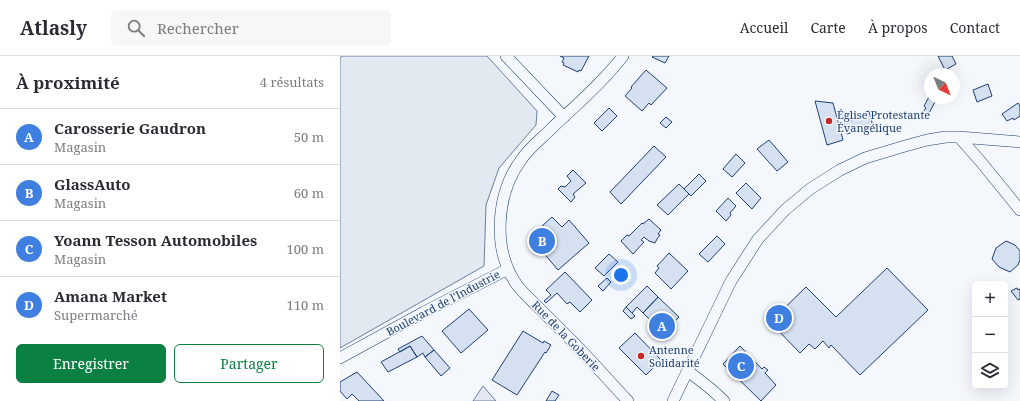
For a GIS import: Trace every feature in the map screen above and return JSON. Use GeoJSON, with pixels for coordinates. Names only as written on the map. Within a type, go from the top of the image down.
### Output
{"type":"FeatureCollection","features":[{"type":"Feature","properties":{"kind":"street"},"geometry":{"type":"LineString","coordinates":[[506,56],[564,117]]}},
{"type":"Feature","properties":{"kind":"street","name":"Boulevard de l'Industrie"},"geometry":{"type":"LineString","coordinates":[[340,358],[424,312],[508,269],[500,240],[501,210],[504,196],[521,160],[533,146],[598,85],[623,56]]}},
{"type":"Feature","properties":{"kind":"street"},"geometry":{"type":"LineString","coordinates":[[673,401],[731,281],[758,239],[785,210],[810,190],[829,176],[865,158],[927,140],[946,137],[959,137],[1020,142]]}},
{"type":"Feature","properties":{"kind":"street"},"geometry":{"type":"LineString","coordinates":[[959,137],[1020,210]]}},
{"type":"Feature","properties":{"kind":"street","name":"Rue de la Goberie"},"geometry":{"type":"LineString","coordinates":[[508,269],[521,290],[574,343],[628,401]]}},
{"type":"Feature","properties":{"kind":"street"},"geometry":{"type":"LineString","coordinates":[[688,371],[724,401]]}},
{"type":"Feature","properties":{"kind":"shaded area"},"geometry":{"type":"Polygon","coordinates":[[[342,56],[487,56],[537,111],[536,125],[499,168],[486,205],[484,266],[340,348],[340,58],[342,56]]]}},
{"type":"Feature","properties":{"kind":"shaded area"},"geometry":{"type":"Polygon","coordinates":[[[483,386],[496,401],[473,401],[483,386]]]}},
{"type":"Feature","properties":{"kind":"building"},"geometry":{"type":"Polygon","coordinates":[[[560,56],[589,56],[581,71],[579,70],[578,72],[563,65],[564,63],[562,62],[564,58],[560,56]]]}},
{"type":"Feature","properties":{"kind":"building"},"geometry":{"type":"Polygon","coordinates":[[[669,56],[665,63],[652,57],[669,56]]]}},
{"type":"Feature","properties":{"kind":"building"},"geometry":{"type":"Polygon","coordinates":[[[938,56],[952,56],[956,64],[949,68],[944,68],[938,56]]]}},
{"type":"Feature","properties":{"kind":"building"},"geometry":{"type":"Polygon","coordinates":[[[646,70],[667,88],[651,105],[649,103],[642,111],[625,96],[646,70]]]}},
{"type":"Feature","properties":{"kind":"building"},"geometry":{"type":"Polygon","coordinates":[[[988,84],[992,96],[977,102],[973,90],[988,84]]]}},
{"type":"Feature","properties":{"kind":"building","name":"Église Protestante Évangélique"},"geometry":{"type":"Polygon","coordinates":[[[815,101],[833,103],[843,140],[827,145],[815,101]]]}},
{"type":"Feature","properties":{"kind":"building"},"geometry":{"type":"Polygon","coordinates":[[[1018,103],[1020,106],[1020,116],[1014,120],[1013,118],[1007,121],[1002,114],[1018,103]]]}},
{"type":"Feature","properties":{"kind":"building"},"geometry":{"type":"Polygon","coordinates":[[[925,104],[934,104],[926,119],[923,112],[926,108],[924,106],[925,104]]]}},
{"type":"Feature","properties":{"kind":"building"},"geometry":{"type":"Polygon","coordinates":[[[609,108],[617,116],[602,131],[594,123],[609,108]]]}},
{"type":"Feature","properties":{"kind":"building"},"geometry":{"type":"Polygon","coordinates":[[[869,111],[873,126],[847,134],[844,123],[860,117],[860,114],[869,111]]]}},
{"type":"Feature","properties":{"kind":"building"},"geometry":{"type":"Polygon","coordinates":[[[666,117],[672,122],[666,128],[660,123],[666,117]]]}},
{"type":"Feature","properties":{"kind":"building"},"geometry":{"type":"Polygon","coordinates":[[[769,140],[788,162],[777,171],[757,149],[769,140]]]}},
{"type":"Feature","properties":{"kind":"building"},"geometry":{"type":"Polygon","coordinates":[[[654,146],[666,157],[621,204],[610,192],[654,146]]]}},
{"type":"Feature","properties":{"kind":"building"},"geometry":{"type":"Polygon","coordinates":[[[736,154],[745,163],[732,177],[723,169],[736,154]]]}},
{"type":"Feature","properties":{"kind":"building"},"geometry":{"type":"Polygon","coordinates":[[[573,170],[586,183],[573,194],[575,197],[571,202],[558,189],[561,186],[565,187],[571,181],[567,176],[573,170]]]}},
{"type":"Feature","properties":{"kind":"building"},"geometry":{"type":"Polygon","coordinates":[[[699,174],[706,181],[691,196],[684,189],[699,174]]]}},
{"type":"Feature","properties":{"kind":"building"},"geometry":{"type":"Polygon","coordinates":[[[746,183],[761,198],[752,209],[736,193],[746,183]]]}},
{"type":"Feature","properties":{"kind":"building"},"geometry":{"type":"Polygon","coordinates":[[[679,184],[689,194],[668,215],[657,205],[679,184]]]}},
{"type":"Feature","properties":{"kind":"building"},"geometry":{"type":"Polygon","coordinates":[[[728,198],[736,206],[726,221],[716,211],[728,198]]]}},
{"type":"Feature","properties":{"kind":"building"},"geometry":{"type":"Polygon","coordinates":[[[552,217],[562,227],[569,220],[589,243],[558,270],[530,237],[552,217]]]}},
{"type":"Feature","properties":{"kind":"building"},"geometry":{"type":"Polygon","coordinates":[[[649,219],[661,230],[658,234],[660,235],[655,243],[644,237],[641,240],[644,242],[633,254],[621,241],[649,219]]]}},
{"type":"Feature","properties":{"kind":"building"},"geometry":{"type":"Polygon","coordinates":[[[717,236],[725,244],[708,262],[699,254],[717,236]]]}},
{"type":"Feature","properties":{"kind":"building"},"geometry":{"type":"Polygon","coordinates":[[[1006,241],[1015,245],[1020,251],[1020,260],[1018,265],[1010,272],[999,267],[992,259],[996,248],[1006,241]]]}},
{"type":"Feature","properties":{"kind":"building"},"geometry":{"type":"Polygon","coordinates":[[[669,253],[688,271],[671,289],[655,273],[659,268],[657,266],[669,253]]]}},
{"type":"Feature","properties":{"kind":"building"},"geometry":{"type":"Polygon","coordinates":[[[609,254],[618,262],[604,276],[595,268],[609,254]]]}},
{"type":"Feature","properties":{"kind":"building"},"geometry":{"type":"Polygon","coordinates":[[[887,268],[928,310],[860,375],[831,345],[829,348],[823,341],[815,349],[809,344],[800,353],[770,322],[806,287],[836,317],[887,268]]]}},
{"type":"Feature","properties":{"kind":"building"},"geometry":{"type":"Polygon","coordinates":[[[565,272],[592,300],[580,312],[570,302],[567,304],[557,293],[546,303],[544,301],[551,295],[546,290],[565,272]]]}},
{"type":"Feature","properties":{"kind":"building"},"geometry":{"type":"Polygon","coordinates":[[[607,278],[611,282],[603,291],[598,286],[607,278]]]}},
{"type":"Feature","properties":{"kind":"building"},"geometry":{"type":"Polygon","coordinates":[[[647,286],[658,297],[643,313],[637,307],[632,313],[626,307],[647,286]]]}},
{"type":"Feature","properties":{"kind":"building"},"geometry":{"type":"Polygon","coordinates":[[[1017,288],[1018,290],[1020,289],[1020,299],[1018,300],[1011,291],[1017,288]]]}},
{"type":"Feature","properties":{"kind":"building"},"geometry":{"type":"Polygon","coordinates":[[[658,297],[679,317],[664,333],[643,313],[658,297]]]}},
{"type":"Feature","properties":{"kind":"building"},"geometry":{"type":"Polygon","coordinates":[[[626,307],[635,316],[631,319],[623,311],[626,307]]]}},
{"type":"Feature","properties":{"kind":"building"},"geometry":{"type":"Polygon","coordinates":[[[469,309],[488,330],[461,353],[442,331],[469,309]]]}},
{"type":"Feature","properties":{"kind":"building"},"geometry":{"type":"Polygon","coordinates":[[[523,331],[543,343],[544,341],[551,345],[517,395],[492,380],[523,331]]]}},
{"type":"Feature","properties":{"kind":"building"},"geometry":{"type":"Polygon","coordinates":[[[635,333],[661,360],[646,375],[619,348],[635,333]]]}},
{"type":"Feature","properties":{"kind":"building"},"geometry":{"type":"Polygon","coordinates":[[[422,336],[434,350],[425,357],[423,353],[417,357],[410,346],[400,352],[398,349],[422,336]]]}},
{"type":"Feature","properties":{"kind":"building"},"geometry":{"type":"Polygon","coordinates":[[[410,346],[417,357],[388,372],[381,362],[410,346]]]}},
{"type":"Feature","properties":{"kind":"building"},"geometry":{"type":"Polygon","coordinates":[[[740,346],[762,369],[764,367],[768,370],[765,373],[776,385],[761,401],[723,364],[740,346]]]}},
{"type":"Feature","properties":{"kind":"building"},"geometry":{"type":"Polygon","coordinates":[[[434,350],[450,368],[441,376],[425,357],[434,350]]]}},
{"type":"Feature","properties":{"kind":"building"},"geometry":{"type":"Polygon","coordinates":[[[357,372],[384,401],[359,401],[352,394],[347,399],[340,391],[340,382],[357,372]]]}},
{"type":"Feature","properties":{"kind":"building"},"geometry":{"type":"Polygon","coordinates":[[[552,391],[559,395],[555,401],[546,401],[552,391]]]}},
{"type":"Feature","properties":{"kind":"place","name":"Église Protestante Évangélique"},"geometry":{"type":"Point","coordinates":[829,121]}},
{"type":"Feature","properties":{"kind":"place","name":"GlassAuto"},"geometry":{"type":"Point","coordinates":[542,241]}},
{"type":"Feature","properties":{"kind":"place","name":"Amana Market"},"geometry":{"type":"Point","coordinates":[779,318]}},
{"type":"Feature","properties":{"kind":"place","name":"Carosserie Gaudron"},"geometry":{"type":"Point","coordinates":[662,326]}},
{"type":"Feature","properties":{"kind":"place","name":"Antenne Solidarité"},"geometry":{"type":"Point","coordinates":[641,356]}},
{"type":"Feature","properties":{"kind":"place","name":"Yoann Tesson Automobiles"},"geometry":{"type":"Point","coordinates":[741,366]}}]}
